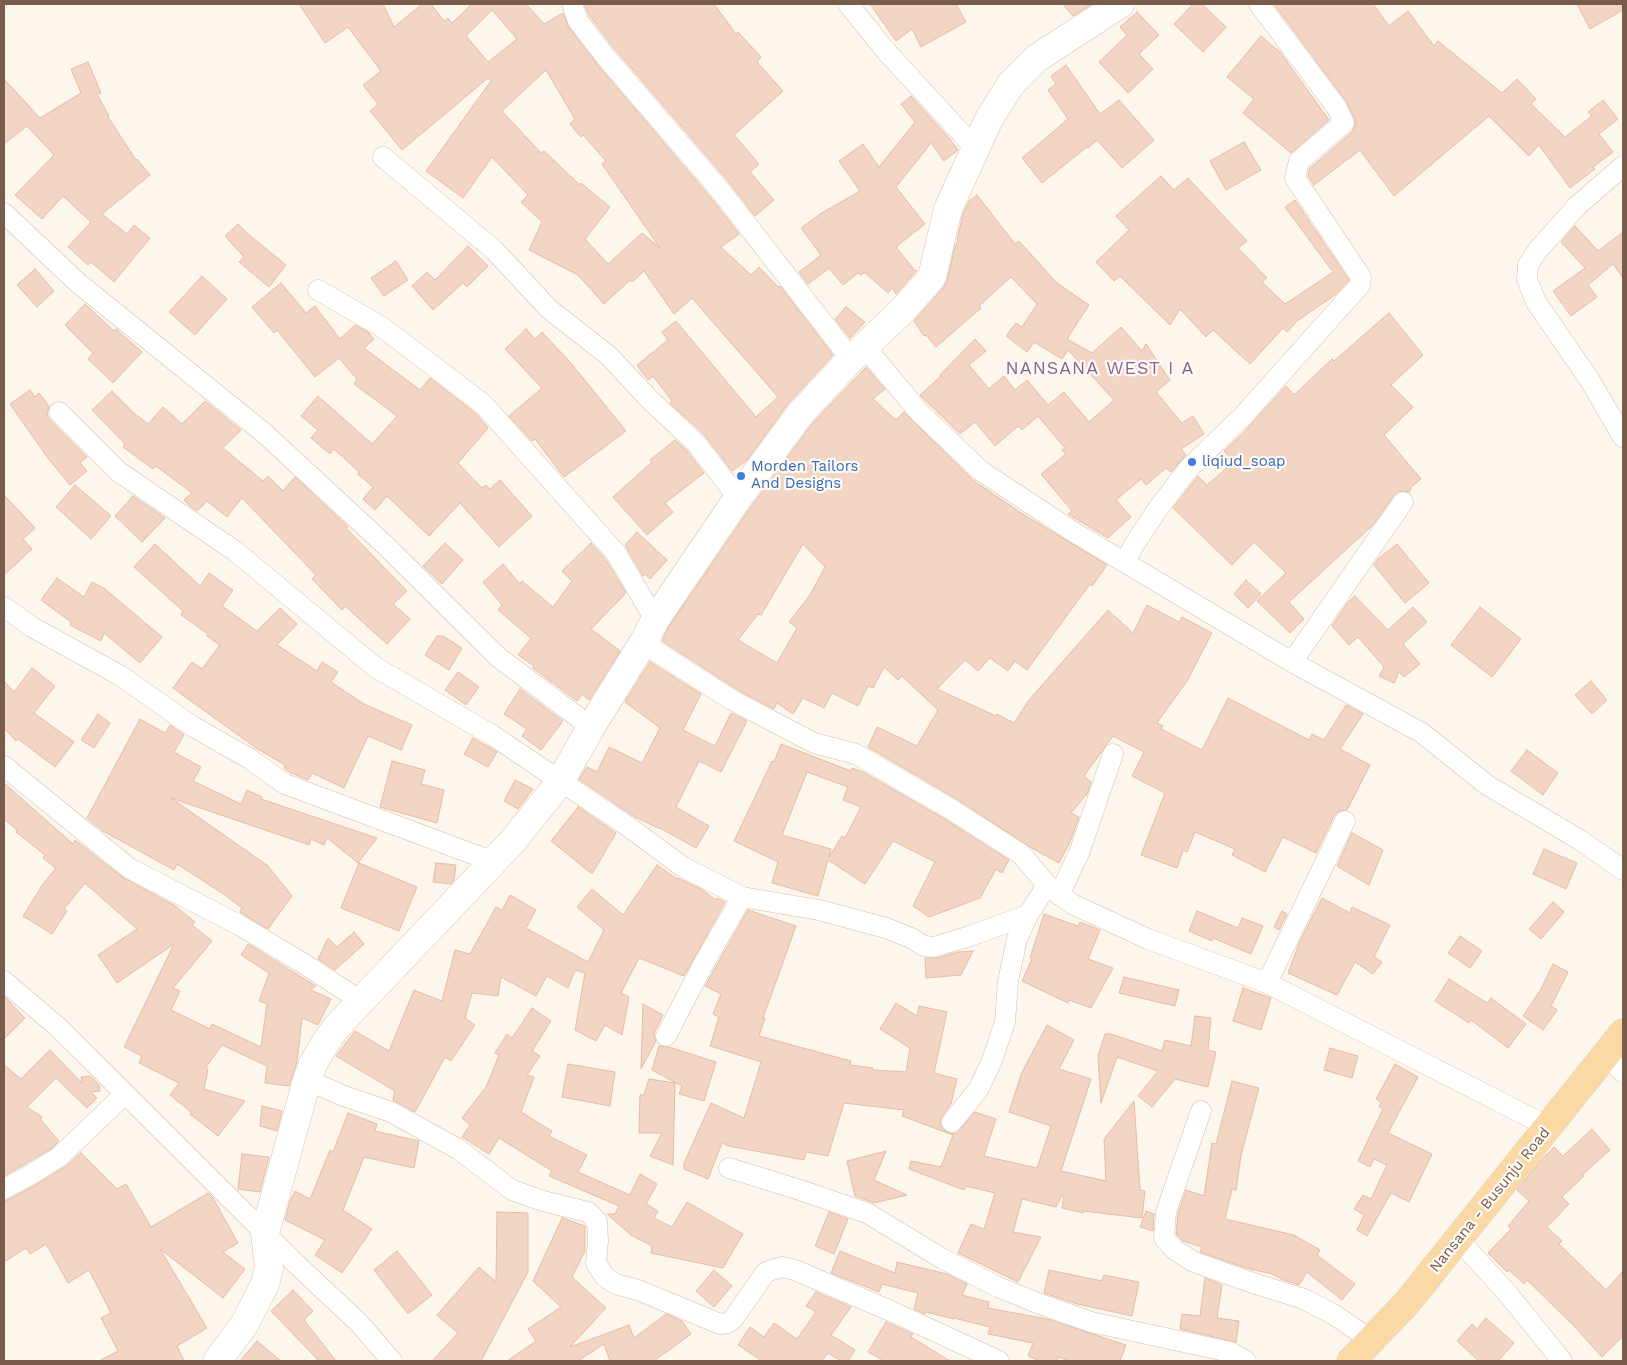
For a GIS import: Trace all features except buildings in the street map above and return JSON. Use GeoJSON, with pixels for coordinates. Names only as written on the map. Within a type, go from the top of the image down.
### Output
{"type":"FeatureCollection","features":[{"type":"Feature","properties":{"kind":"main road","name":"Nansana - Busunju Road"},"geometry":{"type":"LineString","coordinates":[[1351,1361],[1406,1304],[1549,1126],[1614,1064],[1623,1033]]}},
{"type":"Feature","properties":{"kind":"street"},"geometry":{"type":"LineString","coordinates":[[572,4],[578,21],[605,56],[858,353],[981,471],[1072,531],[1292,662],[1422,733],[1488,785],[1580,840],[1623,870]]}},
{"type":"Feature","properties":{"kind":"street"},"geometry":{"type":"LineString","coordinates":[[848,4],[886,51],[975,148]]}},
{"type":"Feature","properties":{"kind":"street"},"geometry":{"type":"LineString","coordinates":[[217,1361],[244,1325],[266,1284],[269,1268],[265,1233],[307,1080],[313,1064],[330,1037],[361,1001],[494,862],[560,782],[649,631],[738,498],[800,414],[858,353],[902,311],[932,277],[948,209],[989,119],[1011,84],[1037,58],[1120,4]]}},
{"type":"Feature","properties":{"kind":"street"},"geometry":{"type":"LineString","coordinates":[[1125,562],[1157,510],[1188,469],[1243,416],[1360,285],[1362,277],[1295,178],[1299,161],[1344,123],[1337,108],[1259,4]]}},
{"type":"Feature","properties":{"kind":"street"},"geometry":{"type":"LineString","coordinates":[[382,156],[494,250],[549,310],[609,356],[696,443],[738,498]]}},
{"type":"Feature","properties":{"kind":"street"},"geometry":{"type":"LineString","coordinates":[[1623,166],[1578,206],[1538,250],[1528,264],[1527,279],[1536,302],[1589,379],[1623,437]]}},
{"type":"Feature","properties":{"kind":"street"},"geometry":{"type":"LineString","coordinates":[[4,213],[76,282],[264,433],[384,544],[498,658],[591,727]]}},
{"type":"Feature","properties":{"kind":"street"},"geometry":{"type":"LineString","coordinates":[[318,290],[382,326],[484,404],[616,552],[649,631],[732,700],[814,743],[856,754],[949,808],[1021,854],[1053,890],[1072,904],[1148,940],[1267,983],[1549,1126]]}},
{"type":"Feature","properties":{"kind":"street"},"geometry":{"type":"LineString","coordinates":[[59,412],[119,472],[236,551],[375,667],[492,734],[540,766],[560,782],[626,825],[682,867],[742,898],[819,910],[886,928],[911,938],[924,946],[934,948],[1028,915]]}},
{"type":"Feature","properties":{"kind":"street"},"geometry":{"type":"LineString","coordinates":[[1292,662],[1403,502]]}},
{"type":"Feature","properties":{"kind":"street"},"geometry":{"type":"LineString","coordinates":[[4,607],[32,627],[121,676],[192,726],[250,759],[285,784],[494,862]]}},
{"type":"Feature","properties":{"kind":"street"},"geometry":{"type":"LineString","coordinates":[[952,1122],[978,1090],[991,1063],[1005,1022],[1008,981],[1017,939],[1028,915],[1053,890],[1079,853],[1114,754]]}},
{"type":"Feature","properties":{"kind":"street"},"geometry":{"type":"LineString","coordinates":[[4,766],[129,868],[241,926],[361,1001]]}},
{"type":"Feature","properties":{"kind":"street"},"geometry":{"type":"LineString","coordinates":[[1267,983],[1345,821]]}},
{"type":"Feature","properties":{"kind":"street"},"geometry":{"type":"LineString","coordinates":[[666,1036],[703,965],[742,898]]}},
{"type":"Feature","properties":{"kind":"street"},"geometry":{"type":"LineString","coordinates":[[4,981],[59,1028],[265,1233],[359,1323],[392,1361]]}},
{"type":"Feature","properties":{"kind":"street"},"geometry":{"type":"LineString","coordinates":[[307,1080],[344,1096],[391,1112],[458,1149],[512,1190],[543,1201],[588,1212],[597,1221],[596,1263],[605,1277],[616,1284],[638,1290],[720,1324],[728,1323],[733,1319],[766,1272],[782,1267],[795,1270],[884,1308],[999,1361]]}},
{"type":"Feature","properties":{"kind":"street"},"geometry":{"type":"LineString","coordinates":[[4,1189],[59,1157],[125,1094]]}},
{"type":"Feature","properties":{"kind":"street"},"geometry":{"type":"LineString","coordinates":[[1201,1111],[1166,1212],[1164,1238],[1175,1250],[1194,1262],[1254,1284],[1304,1299],[1333,1314],[1371,1340]]}},
{"type":"Feature","properties":{"kind":"street"},"geometry":{"type":"LineString","coordinates":[[729,1168],[867,1212],[943,1259],[998,1287],[1040,1304],[1091,1322],[1230,1352],[1246,1361]]}},
{"type":"Feature","properties":{"kind":"street"},"geometry":{"type":"LineString","coordinates":[[1458,1239],[1508,1294],[1562,1361]]}},
{"type":"Feature","properties":{"kind":"place","name":"liqiud_soap"},"geometry":{"type":"Point","coordinates":[1192,462]}},
{"type":"Feature","properties":{"kind":"place","name":"Morden Tailors And Designs"},"geometry":{"type":"Point","coordinates":[741,476]}},
{"type":"Feature","properties":{"kind":"district","name":"NANSANA WEST I A"},"geometry":{"type":"Point","coordinates":[1100,369]}}]}
